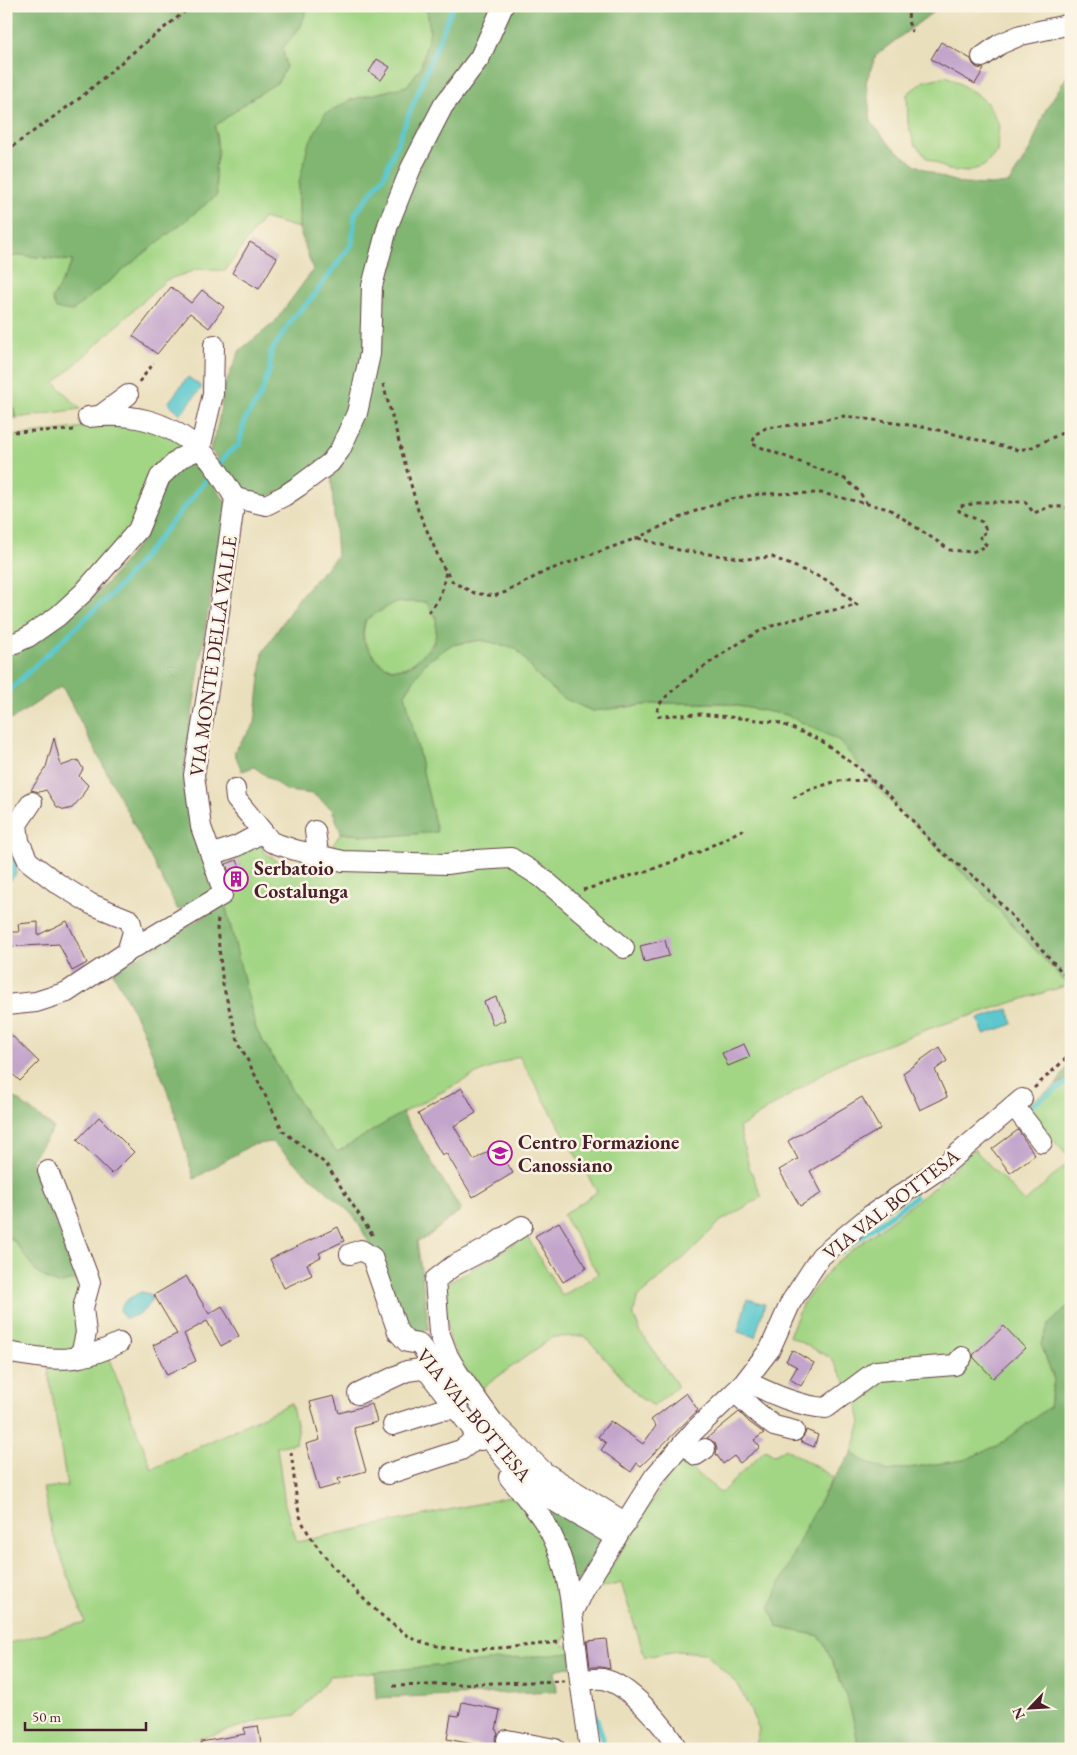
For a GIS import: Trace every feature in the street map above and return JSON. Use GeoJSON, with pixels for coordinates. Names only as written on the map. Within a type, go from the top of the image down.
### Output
{"type":"FeatureCollection","features":[{"type":"Feature","properties":{"kind":"street"},"geometry":{"type":"LineString","coordinates":[[89,420],[134,416],[162,424],[210,462],[234,498],[266,505],[299,486],[330,463],[340,450],[357,413],[370,354],[372,286],[388,225],[411,168],[443,106],[480,56],[503,6]]}},
{"type":"Feature","properties":{"kind":"street"},"geometry":{"type":"LineString","coordinates":[[982,57],[1000,44],[1021,36],[1071,24]]}},
{"type":"Feature","properties":{"kind":"street"},"geometry":{"type":"LineString","coordinates":[[210,462],[214,345]]}},
{"type":"Feature","properties":{"kind":"street"},"geometry":{"type":"LineString","coordinates":[[89,420],[128,395]]}},
{"type":"Feature","properties":{"kind":"street"},"geometry":{"type":"LineString","coordinates":[[6,647],[28,636],[58,616],[84,592],[138,530],[160,477],[180,458],[210,462]]}},
{"type":"Feature","properties":{"kind":"street","name":"VIA MONTE DELLA VALLE"},"geometry":{"type":"LineString","coordinates":[[228,892],[222,888],[201,827],[194,776],[209,683],[234,498]]}},
{"type":"Feature","properties":{"kind":"street"},"geometry":{"type":"LineString","coordinates":[[235,789],[236,799],[271,842],[315,854],[343,860],[394,863],[447,864],[511,858],[541,877],[624,948]]}},
{"type":"Feature","properties":{"kind":"street"},"geometry":{"type":"LineString","coordinates":[[32,802],[18,824],[19,841],[28,861],[57,884],[91,904],[130,920],[133,932],[127,952]]}},
{"type":"Feature","properties":{"kind":"street"},"geometry":{"type":"LineString","coordinates":[[315,831],[317,845],[315,854]]}},
{"type":"Feature","properties":{"kind":"street"},"geometry":{"type":"LineString","coordinates":[[211,855],[237,846],[263,832]]}},
{"type":"Feature","properties":{"kind":"street"},"geometry":{"type":"LineString","coordinates":[[6,1005],[36,1002],[67,992],[127,952],[228,892]]}},
{"type":"Feature","properties":{"kind":"street"},"geometry":{"type":"LineString","coordinates":[[1020,1108],[1042,1142]]}},
{"type":"Feature","properties":{"kind":"street","name":"VIA VAL BOTTESA"},"geometry":{"type":"LineString","coordinates":[[572,1613],[583,1590],[654,1477],[694,1430],[744,1382],[770,1349],[791,1302],[821,1256],[871,1215],[941,1168],[1020,1108]]}},
{"type":"Feature","properties":{"kind":"street"},"geometry":{"type":"LineString","coordinates":[[48,1171],[90,1282],[83,1308],[86,1333],[82,1350],[75,1358]]}},
{"type":"Feature","properties":{"kind":"street"},"geometry":{"type":"LineString","coordinates":[[522,1226],[488,1248],[453,1266],[434,1280],[439,1332],[448,1356],[493,1422],[544,1472],[621,1530]]}},
{"type":"Feature","properties":{"kind":"street","name":"VIA VAL BOTTESA"},"geometry":{"type":"LineString","coordinates":[[350,1254],[361,1250],[372,1257],[398,1332],[407,1342],[419,1344],[513,1468],[545,1495],[621,1530]]}},
{"type":"Feature","properties":{"kind":"street"},"geometry":{"type":"LineString","coordinates":[[6,1352],[40,1358],[68,1360],[92,1355],[119,1343]]}},
{"type":"Feature","properties":{"kind":"street"},"geometry":{"type":"LineString","coordinates":[[744,1382],[769,1393],[811,1407],[826,1408],[876,1371],[955,1365],[962,1357]]}},
{"type":"Feature","properties":{"kind":"street"},"geometry":{"type":"LineString","coordinates":[[358,1394],[407,1371],[421,1369],[428,1372],[545,1523],[556,1544],[570,1591],[590,1749]]}},
{"type":"Feature","properties":{"kind":"street"},"geometry":{"type":"LineString","coordinates":[[744,1382],[778,1387]]}},
{"type":"Feature","properties":{"kind":"street"},"geometry":{"type":"LineString","coordinates":[[744,1382],[754,1410],[774,1426],[794,1431]]}},
{"type":"Feature","properties":{"kind":"street"},"geometry":{"type":"LineString","coordinates":[[393,1425],[440,1410],[456,1409]]}},
{"type":"Feature","properties":{"kind":"street"},"geometry":{"type":"LineString","coordinates":[[388,1474],[461,1450],[469,1444],[476,1434]]}},
{"type":"Feature","properties":{"kind":"street"},"geometry":{"type":"LineString","coordinates":[[684,1442],[696,1455],[705,1449]]}},
{"type":"Feature","properties":{"kind":"street"},"geometry":{"type":"LineString","coordinates":[[580,1680],[603,1679],[621,1687],[650,1712],[674,1741],[677,1749]]}},
{"type":"Feature","properties":{"kind":"street"},"geometry":{"type":"LineString","coordinates":[[508,1740],[555,1749]]}},
{"type":"Feature","properties":{"kind":"path"},"geometry":{"type":"LineString","coordinates":[[6,151],[80,98],[131,54],[192,6]]}},
{"type":"Feature","properties":{"kind":"path"},"geometry":{"type":"LineString","coordinates":[[909,6],[908,21],[912,32]]}},
{"type":"Feature","properties":{"kind":"path"},"geometry":{"type":"LineString","coordinates":[[370,354],[380,376],[418,510],[446,572],[454,582],[474,593],[494,596],[506,592],[546,571],[637,538],[690,513],[731,499],[760,494],[787,492],[821,493],[889,509],[950,550],[972,552],[987,546],[979,536],[987,532],[982,522],[959,511],[958,507],[960,506],[984,502],[1025,502],[1034,513],[1051,506],[1071,508]]}},
{"type":"Feature","properties":{"kind":"path"},"geometry":{"type":"LineString","coordinates":[[128,395],[154,363]]}},
{"type":"Feature","properties":{"kind":"path"},"geometry":{"type":"LineString","coordinates":[[867,504],[860,491],[845,479],[752,444],[756,434],[766,428],[845,416],[930,428],[1018,450],[1030,448],[1071,430]]}},
{"type":"Feature","properties":{"kind":"path"},"geometry":{"type":"LineString","coordinates":[[6,432],[89,420]]}},
{"type":"Feature","properties":{"kind":"path"},"geometry":{"type":"LineString","coordinates":[[637,538],[679,550],[746,559],[772,557],[829,581],[857,605],[803,616],[763,630],[723,654],[673,691],[658,706],[657,712],[659,716],[701,714],[777,722],[820,739],[893,799],[938,848],[983,884],[1071,982]]}},
{"type":"Feature","properties":{"kind":"path"},"geometry":{"type":"LineString","coordinates":[[428,612],[435,606],[443,589],[446,572]]}},
{"type":"Feature","properties":{"kind":"path"},"geometry":{"type":"LineString","coordinates":[[793,798],[809,790],[837,781],[871,780]]}},
{"type":"Feature","properties":{"kind":"path"},"geometry":{"type":"LineString","coordinates":[[563,896],[650,870],[699,852],[746,828]]}},
{"type":"Feature","properties":{"kind":"path"},"geometry":{"type":"LineString","coordinates":[[228,892],[216,928],[223,985],[238,1042],[283,1131],[326,1164],[377,1243]]}},
{"type":"Feature","properties":{"kind":"path"},"geometry":{"type":"LineString","coordinates":[[1020,1108],[1071,1054]]}},
{"type":"Feature","properties":{"kind":"path"},"geometry":{"type":"LineString","coordinates":[[291,1452],[300,1516],[310,1538],[328,1561],[360,1594],[393,1624],[413,1639],[440,1646],[468,1648],[575,1641]]}},
{"type":"Feature","properties":{"kind":"path"},"geometry":{"type":"LineString","coordinates":[[393,1686],[580,1680]]}},
{"type":"Feature","properties":{"kind":"green space"},"geometry":{"type":"Polygon","coordinates":[[[6,6],[312,6],[306,11],[301,26],[283,48],[286,67],[278,82],[251,99],[215,126],[218,151],[215,169],[217,195],[72,311],[56,309],[52,299],[73,261],[20,255],[6,258],[6,6]]]}},
{"type":"Feature","properties":{"kind":"green space"},"geometry":{"type":"Polygon","coordinates":[[[312,6],[406,6],[427,10],[430,31],[421,67],[407,86],[350,100],[299,183],[299,228],[263,218],[225,271],[199,269],[166,280],[55,383],[80,409],[16,418],[6,386],[6,258],[20,255],[73,261],[52,299],[72,311],[217,195],[215,169],[218,150],[215,126],[251,99],[278,82],[286,67],[283,48],[301,26],[306,11],[312,6]]]}},
{"type":"Feature","properties":{"kind":"green space"},"geometry":{"type":"Polygon","coordinates":[[[406,6],[941,6],[876,55],[866,82],[871,122],[892,147],[916,165],[939,176],[963,184],[991,185],[1009,183],[1031,148],[1045,111],[1071,70],[1071,984],[1068,985],[974,884],[874,785],[840,741],[787,715],[722,703],[661,703],[592,711],[561,697],[536,674],[516,648],[481,640],[451,645],[425,663],[405,694],[437,832],[378,837],[341,833],[332,809],[313,794],[287,791],[254,767],[242,771],[234,752],[255,723],[263,652],[301,595],[337,556],[331,473],[259,499],[239,490],[210,449],[218,424],[224,387],[240,350],[274,323],[313,270],[299,228],[299,183],[308,145],[325,114],[350,100],[407,86],[421,67],[430,31],[427,10],[406,6]],[[426,602],[394,603],[365,620],[363,641],[378,662],[391,669],[406,668],[433,645],[436,635],[436,617],[426,602]]]}},
{"type":"Feature","properties":{"kind":"green space"},"geometry":{"type":"Polygon","coordinates":[[[947,76],[978,95],[989,105],[999,125],[997,152],[984,166],[967,172],[949,170],[927,158],[914,143],[908,123],[907,94],[924,81],[947,76]]]}},
{"type":"Feature","properties":{"kind":"green space"},"geometry":{"type":"Polygon","coordinates":[[[6,386],[8,386],[16,418],[6,419],[6,386]]]}},
{"type":"Feature","properties":{"kind":"green space"},"geometry":{"type":"Polygon","coordinates":[[[116,425],[153,429],[192,449],[133,527],[80,590],[6,643],[6,437],[116,425]]]}},
{"type":"Feature","properties":{"kind":"green space"},"geometry":{"type":"Polygon","coordinates":[[[196,457],[227,503],[209,603],[184,768],[191,818],[216,892],[178,910],[62,686],[6,723],[6,655],[63,622],[108,582],[144,537],[165,482],[196,457]]]}},
{"type":"Feature","properties":{"kind":"green space"},"geometry":{"type":"Polygon","coordinates":[[[426,602],[435,617],[437,631],[434,640],[422,656],[408,666],[395,669],[382,664],[376,659],[364,640],[363,633],[366,619],[394,603],[426,602]]]}},
{"type":"Feature","properties":{"kind":"green space"},"geometry":{"type":"Polygon","coordinates":[[[481,640],[516,648],[536,674],[561,697],[592,711],[661,703],[722,703],[787,715],[840,741],[874,785],[974,884],[1068,985],[931,1028],[839,1063],[739,1128],[749,1167],[762,1197],[721,1221],[687,1255],[638,1297],[633,1314],[641,1333],[678,1386],[654,1406],[640,1398],[585,1336],[553,1337],[478,1391],[450,1341],[443,1294],[447,1284],[527,1236],[562,1296],[598,1274],[563,1215],[597,1192],[519,1056],[474,1075],[402,1113],[337,1152],[305,1113],[256,1029],[225,904],[232,901],[230,893],[249,886],[238,858],[219,864],[256,838],[265,853],[285,866],[321,863],[341,833],[378,837],[437,832],[405,694],[425,663],[451,645],[481,640]]]}},
{"type":"Feature","properties":{"kind":"green space"},"geometry":{"type":"Polygon","coordinates":[[[225,904],[256,1029],[305,1113],[337,1152],[402,1113],[461,1210],[426,1238],[417,1241],[429,1329],[405,1333],[384,1269],[354,1216],[272,1142],[251,1145],[194,1179],[170,1097],[141,1026],[113,972],[225,904]]]}},
{"type":"Feature","properties":{"kind":"green space"},"geometry":{"type":"Polygon","coordinates":[[[1071,1061],[1071,1076],[1056,1085],[1071,1061]]]}},
{"type":"Feature","properties":{"kind":"green space"},"geometry":{"type":"Polygon","coordinates":[[[1071,1076],[1071,1159],[1022,1108],[1071,1076]]]}},
{"type":"Feature","properties":{"kind":"green space"},"geometry":{"type":"Polygon","coordinates":[[[6,1091],[54,1128],[31,1159],[78,1279],[57,1284],[37,1273],[15,1242],[6,1235],[6,1091]]]}},
{"type":"Feature","properties":{"kind":"green space"},"geometry":{"type":"Polygon","coordinates":[[[974,1149],[1025,1202],[1071,1160],[1071,1304],[1049,1324],[1041,1344],[1054,1380],[1049,1407],[999,1445],[964,1460],[888,1471],[862,1460],[852,1453],[861,1422],[855,1397],[831,1358],[789,1336],[803,1303],[834,1264],[933,1188],[974,1149]]]}},
{"type":"Feature","properties":{"kind":"green space"},"geometry":{"type":"Polygon","coordinates":[[[6,1235],[15,1242],[37,1273],[57,1284],[78,1279],[78,1345],[68,1352],[6,1346],[6,1235]]]}},
{"type":"Feature","properties":{"kind":"green space"},"geometry":{"type":"Polygon","coordinates":[[[1071,1304],[1071,1749],[858,1749],[853,1720],[839,1676],[820,1636],[777,1627],[770,1608],[796,1547],[827,1489],[852,1453],[862,1460],[888,1471],[964,1460],[999,1445],[1049,1407],[1054,1380],[1041,1344],[1049,1324],[1071,1304]]]}},
{"type":"Feature","properties":{"kind":"green space"},"geometry":{"type":"Polygon","coordinates":[[[107,1354],[152,1469],[291,1403],[298,1432],[296,1443],[277,1447],[285,1505],[297,1542],[519,1495],[543,1530],[561,1587],[567,1638],[563,1638],[563,1646],[570,1645],[571,1653],[331,1676],[296,1715],[265,1719],[205,1737],[147,1749],[6,1749],[6,1644],[85,1622],[52,1532],[43,1488],[67,1486],[47,1363],[107,1354]]]}},
{"type":"Feature","properties":{"kind":"green space"},"geometry":{"type":"Polygon","coordinates":[[[786,1449],[833,1477],[819,1503],[777,1627],[820,1636],[839,1676],[849,1705],[858,1749],[754,1749],[759,1729],[739,1686],[705,1653],[677,1651],[645,1657],[621,1583],[598,1589],[643,1514],[680,1460],[721,1493],[765,1450],[774,1455],[786,1449]]]}},
{"type":"Feature","properties":{"kind":"green space"},"geometry":{"type":"Polygon","coordinates":[[[524,1486],[604,1539],[575,1585],[524,1486]]]}},
{"type":"Feature","properties":{"kind":"green space"},"geometry":{"type":"Polygon","coordinates":[[[571,1653],[572,1666],[555,1670],[557,1691],[376,1698],[374,1672],[571,1653]]]}},
{"type":"Feature","properties":{"kind":"water"},"geometry":{"type":"Polygon","coordinates":[[[188,377],[202,387],[181,414],[168,403],[188,377]]]}},
{"type":"Feature","properties":{"kind":"water"},"geometry":{"type":"Polygon","coordinates":[[[6,851],[12,853],[15,857],[17,870],[14,877],[6,883],[6,851]]]}},
{"type":"Feature","properties":{"kind":"water"},"geometry":{"type":"Polygon","coordinates":[[[1008,1009],[1013,1024],[984,1034],[978,1019],[1008,1009]]]}},
{"type":"Feature","properties":{"kind":"water"},"geometry":{"type":"Polygon","coordinates":[[[141,1292],[150,1294],[151,1302],[142,1312],[125,1318],[120,1311],[122,1305],[141,1292]]]}},
{"type":"Feature","properties":{"kind":"water"},"geometry":{"type":"Polygon","coordinates":[[[747,1299],[765,1304],[755,1337],[738,1332],[747,1299]]]}},
{"type":"Feature","properties":{"kind":"building"},"geometry":{"type":"Polygon","coordinates":[[[941,42],[971,59],[977,68],[984,69],[975,84],[931,59],[941,42]]]}},
{"type":"Feature","properties":{"kind":"building"},"geometry":{"type":"Polygon","coordinates":[[[377,59],[390,67],[381,80],[369,72],[377,59]]]}},
{"type":"Feature","properties":{"kind":"building"},"geometry":{"type":"Polygon","coordinates":[[[250,242],[277,258],[259,289],[232,273],[250,242]]]}},
{"type":"Feature","properties":{"kind":"building"},"geometry":{"type":"Polygon","coordinates":[[[171,287],[191,303],[202,290],[224,307],[209,328],[190,313],[157,354],[133,336],[171,287]]]}},
{"type":"Feature","properties":{"kind":"building"},"geometry":{"type":"Polygon","coordinates":[[[54,738],[61,766],[78,760],[83,769],[79,776],[88,785],[81,798],[72,808],[65,810],[57,807],[46,790],[39,792],[31,790],[46,767],[54,738]]]}},
{"type":"Feature","properties":{"kind":"building"},"geometry":{"type":"Polygon","coordinates":[[[237,860],[245,880],[233,884],[226,864],[237,860]]]}},
{"type":"Feature","properties":{"kind":"building"},"geometry":{"type":"Polygon","coordinates":[[[67,921],[87,963],[72,971],[59,944],[6,947],[6,934],[19,932],[18,924],[38,922],[38,935],[67,921]]]}},
{"type":"Feature","properties":{"kind":"building"},"geometry":{"type":"Polygon","coordinates":[[[665,940],[669,956],[644,962],[640,946],[665,940]]]}},
{"type":"Feature","properties":{"kind":"building"},"geometry":{"type":"Polygon","coordinates":[[[496,997],[505,1020],[493,1025],[484,1002],[496,997]]]}},
{"type":"Feature","properties":{"kind":"building"},"geometry":{"type":"Polygon","coordinates":[[[6,1030],[39,1062],[20,1081],[6,1068],[6,1030]]]}},
{"type":"Feature","properties":{"kind":"building"},"geometry":{"type":"Polygon","coordinates":[[[744,1044],[750,1057],[728,1066],[722,1053],[744,1044]]]}},
{"type":"Feature","properties":{"kind":"building"},"geometry":{"type":"Polygon","coordinates":[[[939,1047],[947,1061],[935,1070],[947,1097],[920,1110],[903,1073],[939,1047]]]}},
{"type":"Feature","properties":{"kind":"building"},"geometry":{"type":"Polygon","coordinates":[[[462,1088],[476,1113],[454,1126],[474,1160],[497,1146],[513,1173],[473,1197],[446,1153],[442,1155],[418,1114],[462,1088]]]}},
{"type":"Feature","properties":{"kind":"building"},"geometry":{"type":"Polygon","coordinates":[[[862,1097],[880,1129],[810,1171],[822,1193],[800,1206],[779,1170],[798,1159],[788,1141],[862,1097]]]}},
{"type":"Feature","properties":{"kind":"building"},"geometry":{"type":"Polygon","coordinates":[[[99,1117],[134,1152],[112,1174],[77,1140],[99,1117]]]}},
{"type":"Feature","properties":{"kind":"building"},"geometry":{"type":"Polygon","coordinates":[[[1018,1130],[1035,1155],[1010,1173],[992,1149],[1018,1130]]]}},
{"type":"Feature","properties":{"kind":"building"},"geometry":{"type":"Polygon","coordinates":[[[559,1222],[587,1268],[563,1282],[535,1236],[559,1222]]]}},
{"type":"Feature","properties":{"kind":"building"},"geometry":{"type":"Polygon","coordinates":[[[338,1227],[344,1241],[319,1253],[321,1257],[307,1264],[312,1275],[284,1288],[270,1259],[338,1227]]]}},
{"type":"Feature","properties":{"kind":"building"},"geometry":{"type":"Polygon","coordinates":[[[186,1276],[209,1314],[222,1306],[239,1336],[221,1346],[207,1321],[184,1334],[196,1361],[167,1375],[153,1345],[177,1334],[154,1295],[186,1276]]]}},
{"type":"Feature","properties":{"kind":"building"},"geometry":{"type":"Polygon","coordinates":[[[1004,1326],[1025,1348],[993,1378],[973,1355],[1004,1326]]]}},
{"type":"Feature","properties":{"kind":"building"},"geometry":{"type":"Polygon","coordinates":[[[792,1350],[814,1363],[801,1386],[790,1379],[797,1367],[786,1361],[792,1350]]]}},
{"type":"Feature","properties":{"kind":"building"},"geometry":{"type":"Polygon","coordinates":[[[686,1393],[698,1410],[641,1466],[637,1463],[631,1472],[601,1450],[606,1443],[598,1437],[610,1421],[643,1444],[656,1426],[651,1420],[686,1393]]]}},
{"type":"Feature","properties":{"kind":"building"},"geometry":{"type":"Polygon","coordinates":[[[334,1396],[339,1413],[372,1404],[377,1422],[354,1428],[366,1471],[338,1479],[340,1484],[319,1490],[306,1444],[320,1440],[310,1402],[334,1396]]]}},
{"type":"Feature","properties":{"kind":"building"},"geometry":{"type":"Polygon","coordinates":[[[739,1412],[764,1433],[754,1440],[760,1447],[740,1463],[734,1456],[723,1464],[716,1454],[715,1443],[707,1438],[739,1412]]]}},
{"type":"Feature","properties":{"kind":"building"},"geometry":{"type":"Polygon","coordinates":[[[806,1430],[818,1435],[814,1447],[800,1441],[806,1430]]]}},
{"type":"Feature","properties":{"kind":"building"},"geometry":{"type":"Polygon","coordinates":[[[606,1639],[610,1669],[590,1667],[587,1641],[606,1639]]]}},
{"type":"Feature","properties":{"kind":"building"},"geometry":{"type":"Polygon","coordinates":[[[462,1702],[500,1710],[496,1730],[498,1733],[495,1738],[496,1745],[492,1748],[447,1739],[451,1715],[459,1716],[462,1702]]]}},
{"type":"Feature","properties":{"kind":"building"},"geometry":{"type":"Polygon","coordinates":[[[258,1726],[262,1749],[201,1749],[201,1742],[245,1734],[244,1728],[258,1726]]]}},
{"type":"Feature","properties":{"kind":"waterway"},"geometry":{"type":"LineString","coordinates":[[219,464],[229,452],[239,445],[245,419],[260,397],[270,369],[271,352],[293,318],[311,299],[352,244],[355,214],[384,176],[453,6]]}},
{"type":"Feature","properties":{"kind":"waterway"},"geometry":{"type":"LineString","coordinates":[[6,693],[117,589],[214,471]]}},
{"type":"Feature","properties":{"kind":"waterway"},"geometry":{"type":"LineString","coordinates":[[1023,1111],[1071,1080]]}},
{"type":"Feature","properties":{"kind":"waterway"},"geometry":{"type":"LineString","coordinates":[[841,1252],[915,1197]]}},
{"type":"Feature","properties":{"kind":"waterway"},"geometry":{"type":"LineString","coordinates":[[593,1708],[603,1738],[603,1749]]}},
{"type":"Feature","properties":{"kind":"place","name":"Serbatoio Costalunga"},"geometry":{"type":"Point","coordinates":[236,879]}},
{"type":"Feature","properties":{"kind":"place","name":"Centro Formazione Canossiano"},"geometry":{"type":"Point","coordinates":[500,1153]}}]}
